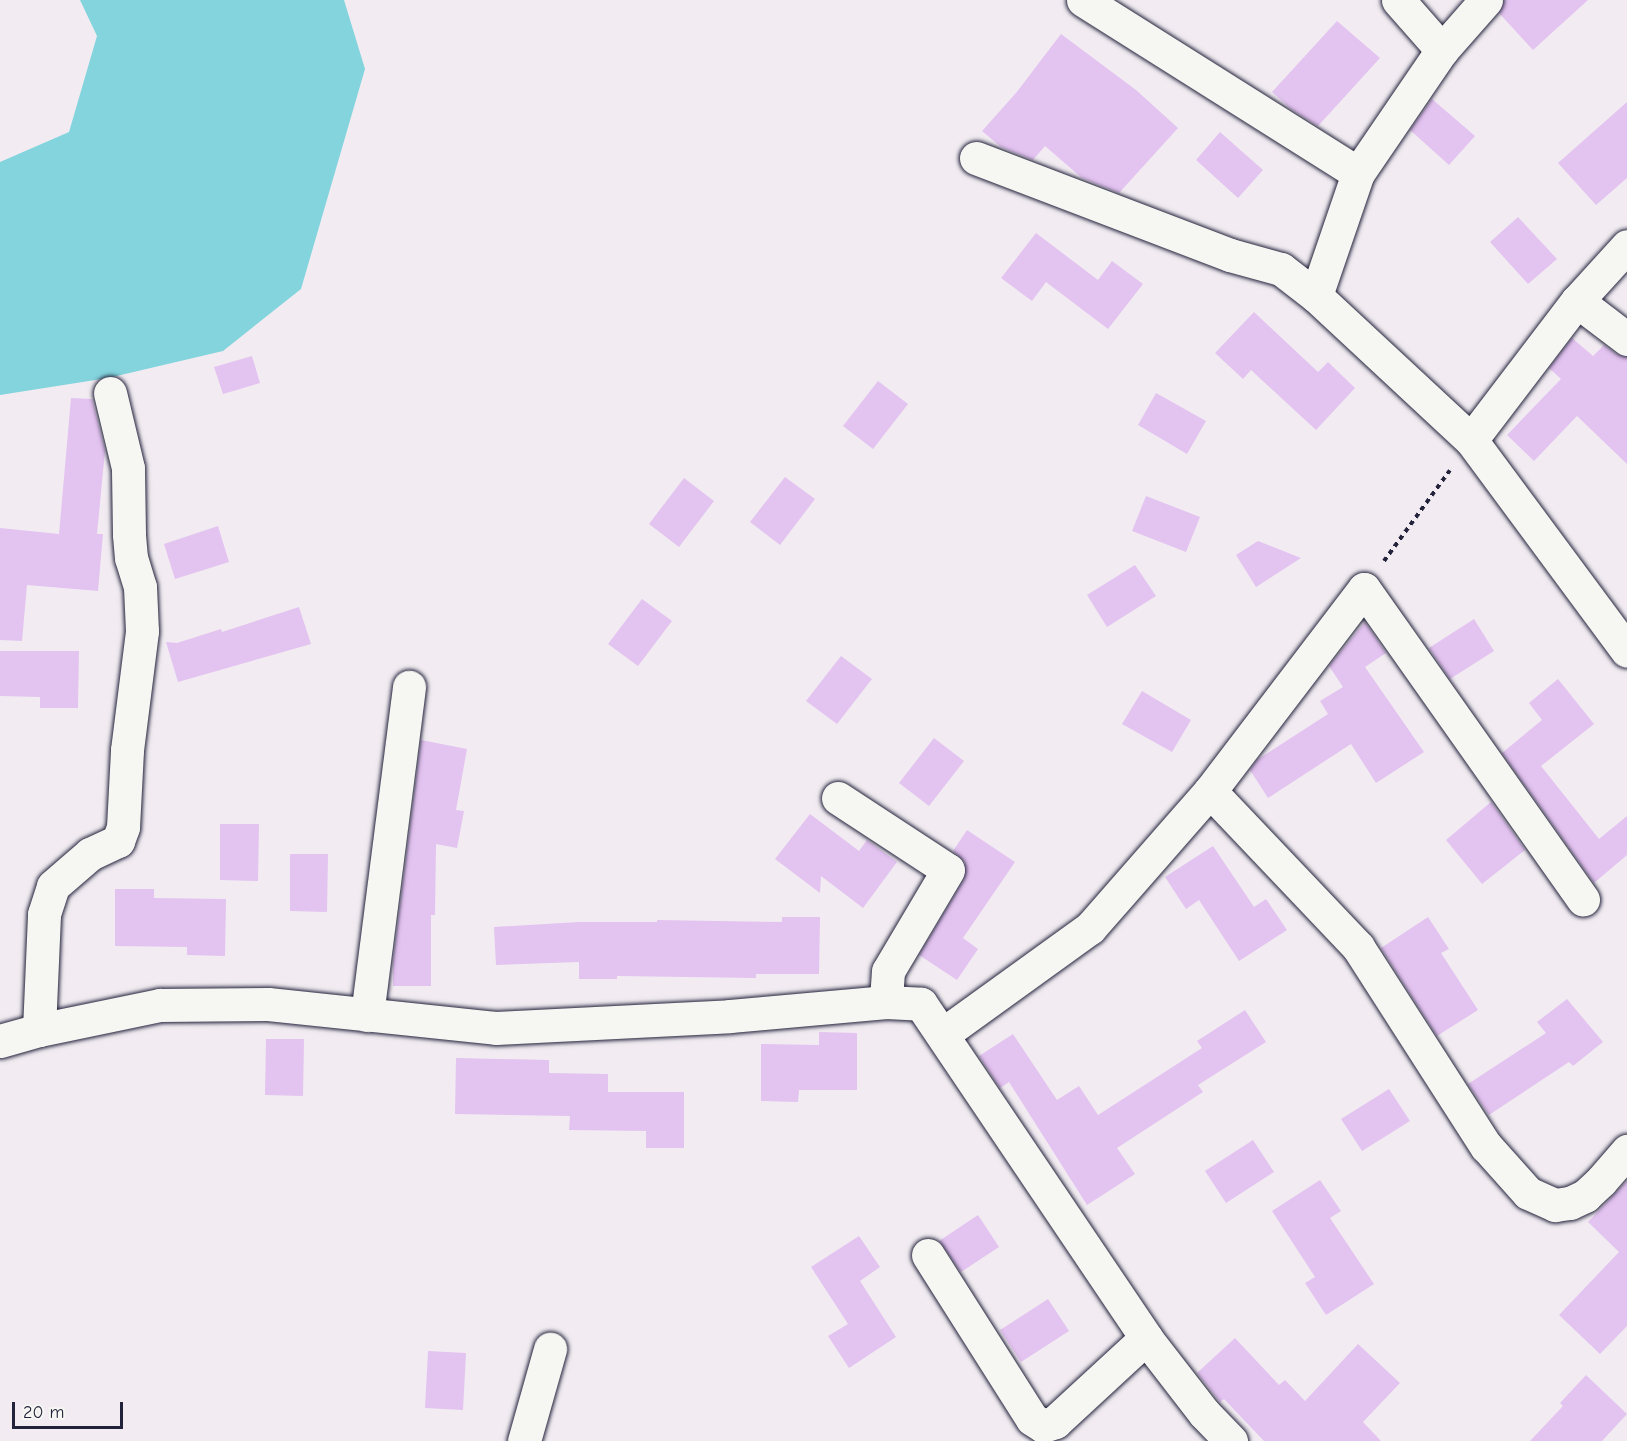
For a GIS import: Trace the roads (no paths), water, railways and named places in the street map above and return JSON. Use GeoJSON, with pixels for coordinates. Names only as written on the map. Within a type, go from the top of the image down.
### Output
{"type":"FeatureCollection","features":[{"type":"Feature","properties":{"kind":"street"},"geometry":{"type":"LineString","coordinates":[[1083,0],[1358,172]]}},
{"type":"Feature","properties":{"kind":"street"},"geometry":{"type":"LineString","coordinates":[[1398,0],[1442,51]]}},
{"type":"Feature","properties":{"kind":"street"},"geometry":{"type":"LineString","coordinates":[[1316,296],[1358,172],[1442,51],[1486,0]]}},
{"type":"Feature","properties":{"kind":"street"},"geometry":{"type":"LineString","coordinates":[[976,158],[1230,255],[1281,269],[1316,296],[1471,440],[1627,651]]}},
{"type":"Feature","properties":{"kind":"street"},"geometry":{"type":"LineString","coordinates":[[1471,440],[1577,301],[1627,246]]}},
{"type":"Feature","properties":{"kind":"street"},"geometry":{"type":"LineString","coordinates":[[1577,301],[1627,339]]}},
{"type":"Feature","properties":{"kind":"street"},"geometry":{"type":"LineString","coordinates":[[39,1030],[44,914],[52,886],[90,854],[118,841],[123,827],[127,750],[142,631],[140,587],[131,558],[128,468],[110,393]]}},
{"type":"Feature","properties":{"kind":"street"},"geometry":{"type":"LineString","coordinates":[[943,1034],[1090,928],[1210,791],[1364,589],[1583,900]]}},
{"type":"Feature","properties":{"kind":"street"},"geometry":{"type":"LineString","coordinates":[[367,1015],[409,687]]}},
{"type":"Feature","properties":{"kind":"street"},"geometry":{"type":"LineString","coordinates":[[1210,791],[1358,947],[1486,1146],[1528,1193],[1556,1205],[1570,1203],[1585,1196],[1627,1150]]}},
{"type":"Feature","properties":{"kind":"street"},"geometry":{"type":"LineString","coordinates":[[838,798],[948,870],[888,971],[886,1002]]}},
{"type":"Feature","properties":{"kind":"street"},"geometry":{"type":"LineString","coordinates":[[0,1041],[39,1030],[160,1005],[268,1004],[496,1028],[730,1016],[886,1002],[921,1004],[1146,1338],[1204,1413],[1231,1441]]}},
{"type":"Feature","properties":{"kind":"street"},"geometry":{"type":"LineString","coordinates":[[928,1255],[1032,1419],[1043,1426],[1055,1422],[1146,1338]]}},
{"type":"Feature","properties":{"kind":"street"},"geometry":{"type":"LineString","coordinates":[[524,1441],[550,1349]]}},
{"type":"Feature","properties":{"kind":"water"},"geometry":{"type":"Polygon","coordinates":[[[80,0],[344,0],[365,69],[301,289],[223,351],[108,378],[0,395],[0,162],[69,132],[97,36],[80,0]]]}}]}
